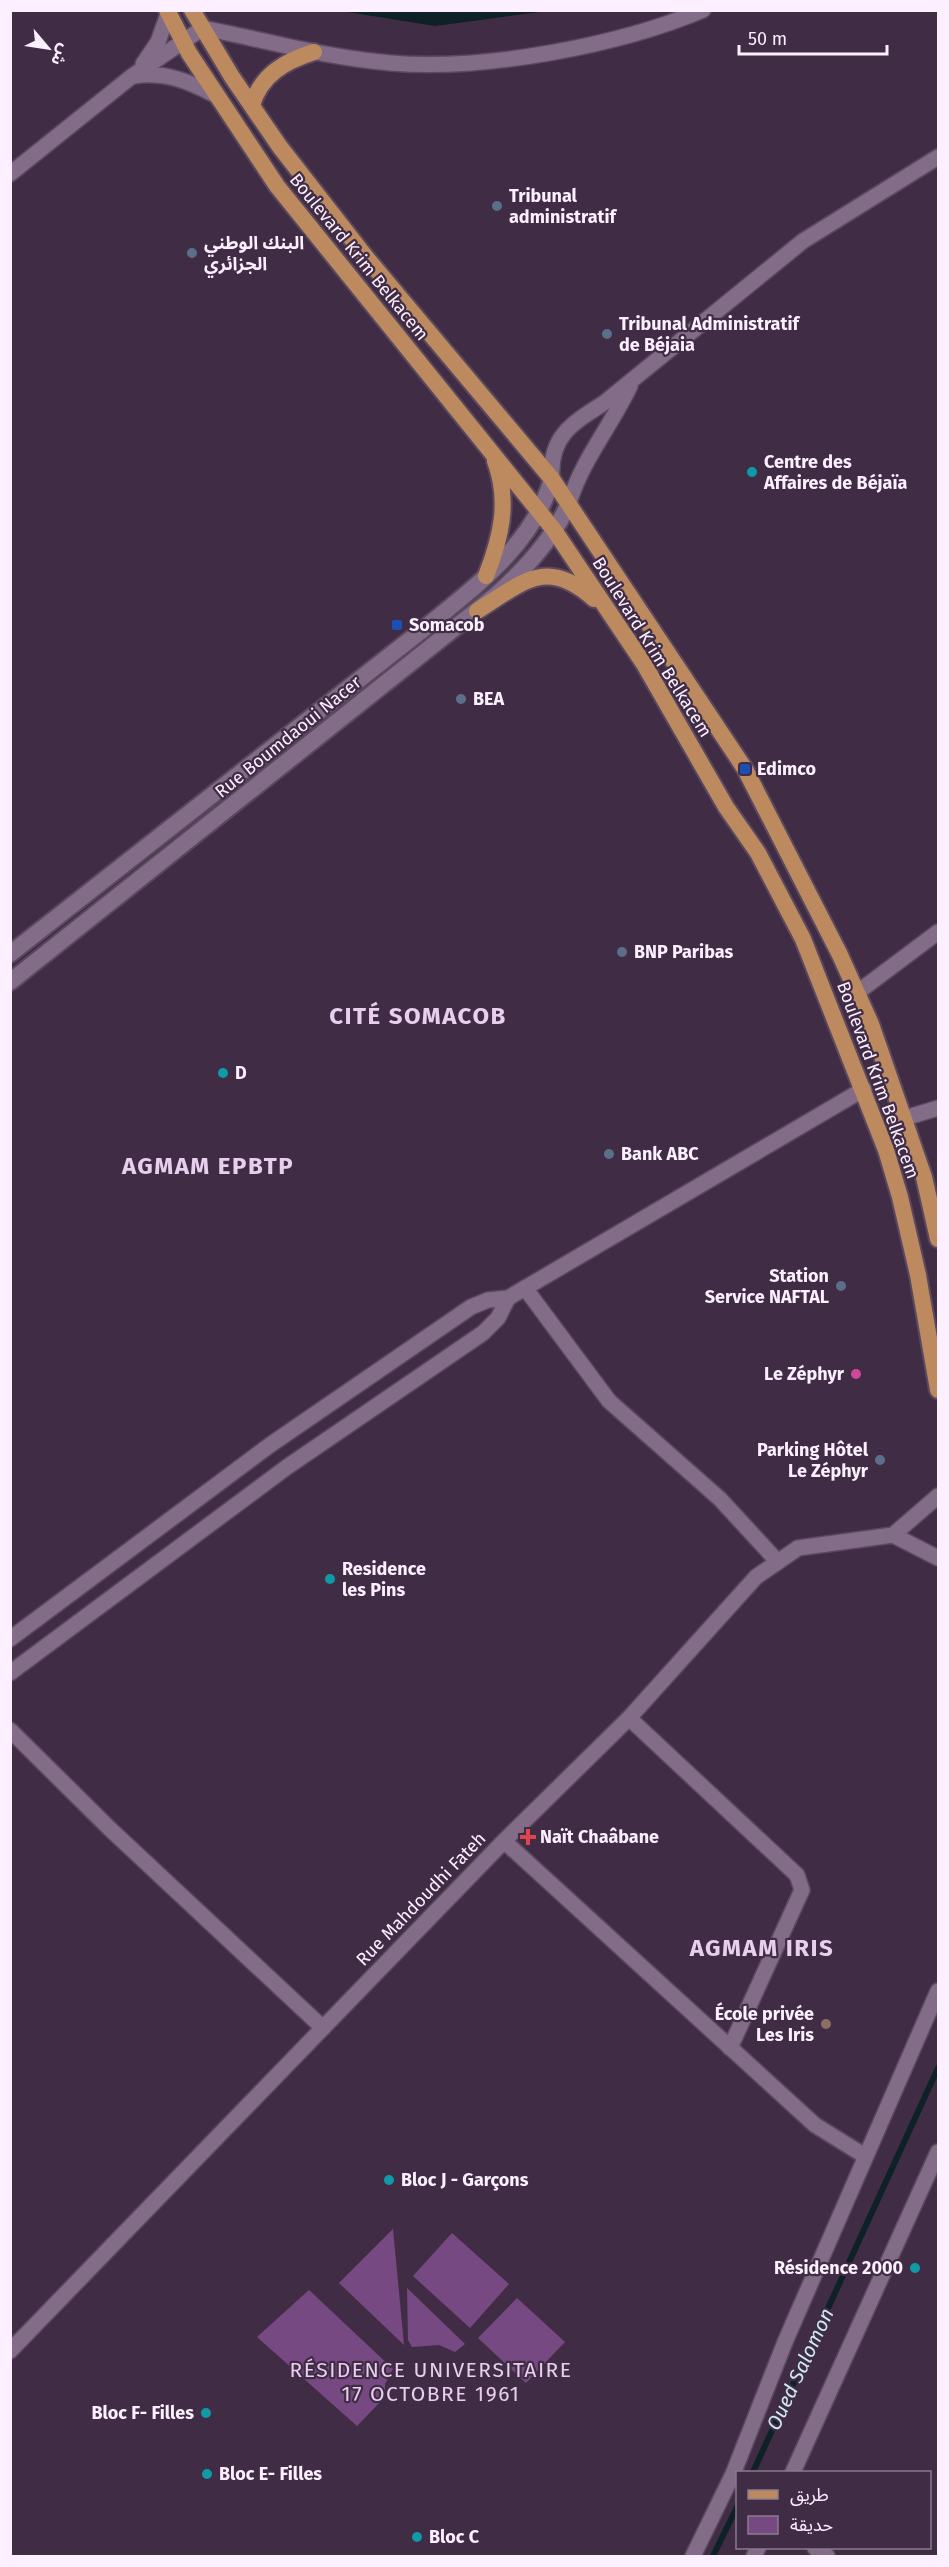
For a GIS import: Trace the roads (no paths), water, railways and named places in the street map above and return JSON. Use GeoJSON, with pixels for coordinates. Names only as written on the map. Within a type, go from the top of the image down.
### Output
{"type":"FeatureCollection","features":[{"type":"Feature","properties":{"kind":"main road","name":"Boulevard Krim Belkacem"},"geometry":{"type":"LineString","coordinates":[[192,10],[280,147],[365,256],[552,479],[745,769],[858,992],[924,1177],[939,1239]]}},
{"type":"Feature","properties":{"kind":"main road","name":"Boulevard Krim Belkacem"},"geometry":{"type":"LineString","coordinates":[[168,12],[217,96],[277,186],[554,530],[644,664],[726,807],[758,853],[803,939],[864,1089],[900,1197],[918,1275],[939,1390]]}},
{"type":"Feature","properties":{"kind":"main road"},"geometry":{"type":"LineString","coordinates":[[252,105],[261,84],[276,70],[293,58],[314,52]]}},
{"type":"Feature","properties":{"kind":"main road"},"geometry":{"type":"LineString","coordinates":[[486,576],[498,546],[503,519],[500,478],[491,452]]}},
{"type":"Feature","properties":{"kind":"main road"},"geometry":{"type":"LineString","coordinates":[[477,611],[531,577],[543,575],[556,576],[577,585],[613,617]]}},
{"type":"Feature","properties":{"kind":"street"},"geometry":{"type":"LineString","coordinates":[[10,174],[131,76],[203,28],[314,52],[390,63],[465,64],[602,42],[662,27],[703,10]]}},
{"type":"Feature","properties":{"kind":"street"},"geometry":{"type":"LineString","coordinates":[[131,76],[151,54],[168,12]]}},
{"type":"Feature","properties":{"kind":"street"},"geometry":{"type":"LineString","coordinates":[[131,76],[148,74],[174,77],[217,96]]}},
{"type":"Feature","properties":{"kind":"street"},"geometry":{"type":"LineString","coordinates":[[552,479],[551,463],[561,436],[573,423],[604,404],[803,241],[939,157]]}},
{"type":"Feature","properties":{"kind":"street"},"geometry":{"type":"LineString","coordinates":[[569,503],[580,471],[613,418],[632,380]]}},
{"type":"Feature","properties":{"kind":"street","name":"Rue Boumdaoui Nacer"},"geometry":{"type":"LineString","coordinates":[[10,954],[421,631],[486,576],[513,550],[539,511],[552,479]]}},
{"type":"Feature","properties":{"kind":"street","name":"Rue Boumdaoui Nacer"},"geometry":{"type":"LineString","coordinates":[[10,982],[477,611],[515,578],[554,530],[569,503]]}},
{"type":"Feature","properties":{"kind":"street"},"geometry":{"type":"LineString","coordinates":[[858,992],[939,932]]}},
{"type":"Feature","properties":{"kind":"street"},"geometry":{"type":"LineString","coordinates":[[10,1639],[270,1445],[479,1302],[508,1298],[864,1089]]}},
{"type":"Feature","properties":{"kind":"street"},"geometry":{"type":"LineString","coordinates":[[904,1118],[939,1108]]}},
{"type":"Feature","properties":{"kind":"street"},"geometry":{"type":"LineString","coordinates":[[525,1288],[609,1401],[720,1499],[778,1562]]}},
{"type":"Feature","properties":{"kind":"street"},"geometry":{"type":"LineString","coordinates":[[10,1672],[286,1467],[483,1333],[498,1318],[508,1298]]}},
{"type":"Feature","properties":{"kind":"street"},"geometry":{"type":"LineString","coordinates":[[939,1496],[893,1535],[939,1558]]}},
{"type":"Feature","properties":{"kind":"street","name":"Rue Mahdoudhi Fateh"},"geometry":{"type":"LineString","coordinates":[[10,2351],[504,1841],[629,1718],[756,1577],[798,1548],[893,1535]]}},
{"type":"Feature","properties":{"kind":"street"},"geometry":{"type":"LineString","coordinates":[[629,1718],[796,1875],[802,1890],[730,2048]]}},
{"type":"Feature","properties":{"kind":"street"},"geometry":{"type":"LineString","coordinates":[[10,1730],[109,1828],[323,2028]]}},
{"type":"Feature","properties":{"kind":"street"},"geometry":{"type":"LineString","coordinates":[[504,1841],[815,2125],[865,2157]]}},
{"type":"Feature","properties":{"kind":"street"},"geometry":{"type":"LineString","coordinates":[[693,2556],[733,2474],[785,2342],[939,1991]]}},
{"type":"Feature","properties":{"kind":"street"},"geometry":{"type":"LineString","coordinates":[[793,2471],[939,2152]]}},
{"type":"Feature","properties":{"kind":"waterway","name":"Oued Salomon"},"geometry":{"type":"LineString","coordinates":[[753,2471],[938,2068]]}},
{"type":"Feature","properties":{"kind":"waterway","name":"Oued Salomon"},"geometry":{"type":"LineString","coordinates":[[713,2556],[736,2509]]}},
{"type":"Feature","properties":{"kind":"place","name":"Tribunal administratif"},"geometry":{"type":"Point","coordinates":[497,206]}},
{"type":"Feature","properties":{"kind":"place","name":"البنك الوطني الجزائري"},"geometry":{"type":"Point","coordinates":[192,253]}},
{"type":"Feature","properties":{"kind":"place","name":"Tribunal Administratif de Béjaia"},"geometry":{"type":"Point","coordinates":[607,334]}},
{"type":"Feature","properties":{"kind":"place","name":"Centre des Affaires de Béjaïa"},"geometry":{"type":"Point","coordinates":[752,472]}},
{"type":"Feature","properties":{"kind":"place","name":"Somacob"},"geometry":{"type":"Point","coordinates":[397,625]}},
{"type":"Feature","properties":{"kind":"place","name":"BEA"},"geometry":{"type":"Point","coordinates":[461,699]}},
{"type":"Feature","properties":{"kind":"place","name":"Edimco"},"geometry":{"type":"Point","coordinates":[745,769]}},
{"type":"Feature","properties":{"kind":"place","name":"BNP Paribas"},"geometry":{"type":"Point","coordinates":[622,952]}},
{"type":"Feature","properties":{"kind":"place","name":"D"},"geometry":{"type":"Point","coordinates":[223,1073]}},
{"type":"Feature","properties":{"kind":"place","name":"Bank ABC"},"geometry":{"type":"Point","coordinates":[609,1154]}},
{"type":"Feature","properties":{"kind":"place","name":"Station Service NAFTAL"},"geometry":{"type":"Point","coordinates":[841,1286]}},
{"type":"Feature","properties":{"kind":"place","name":"Le Zéphyr"},"geometry":{"type":"Point","coordinates":[856,1374]}},
{"type":"Feature","properties":{"kind":"place","name":"Parking Hôtel Le Zéphyr"},"geometry":{"type":"Point","coordinates":[880,1460]}},
{"type":"Feature","properties":{"kind":"place","name":"Residence les Pins"},"geometry":{"type":"Point","coordinates":[330,1579]}},
{"type":"Feature","properties":{"kind":"place","name":"Naït Chaâbane"},"geometry":{"type":"Point","coordinates":[528,1837]}},
{"type":"Feature","properties":{"kind":"place","name":"École privée Les Iris"},"geometry":{"type":"Point","coordinates":[826,2024]}},
{"type":"Feature","properties":{"kind":"place","name":"Bloc J - Garçons"},"geometry":{"type":"Point","coordinates":[389,2180]}},
{"type":"Feature","properties":{"kind":"place","name":"Résidence 2000"},"geometry":{"type":"Point","coordinates":[915,2268]}},
{"type":"Feature","properties":{"kind":"place","name":"Bloc F- Filles"},"geometry":{"type":"Point","coordinates":[206,2413]}},
{"type":"Feature","properties":{"kind":"place","name":"Bloc E- Filles"},"geometry":{"type":"Point","coordinates":[207,2474]}},
{"type":"Feature","properties":{"kind":"place","name":"Bloc C"},"geometry":{"type":"Point","coordinates":[417,2537]}},
{"type":"Feature","properties":{"kind":"district","name":"CITÉ SOMACOB"},"geometry":{"type":"Point","coordinates":[418,1016]}},
{"type":"Feature","properties":{"kind":"district","name":"AGMAM EPBTP"},"geometry":{"type":"Point","coordinates":[208,1166]}},
{"type":"Feature","properties":{"kind":"district","name":"AGMAM IRIS"},"geometry":{"type":"Point","coordinates":[762,1948]}},
{"type":"Feature","properties":{"kind":"district","name":"RÉSIDENCE UNIVERSITAIRE 17 OCTOBRE 1961"},"geometry":{"type":"Point","coordinates":[431,2382]}}]}
